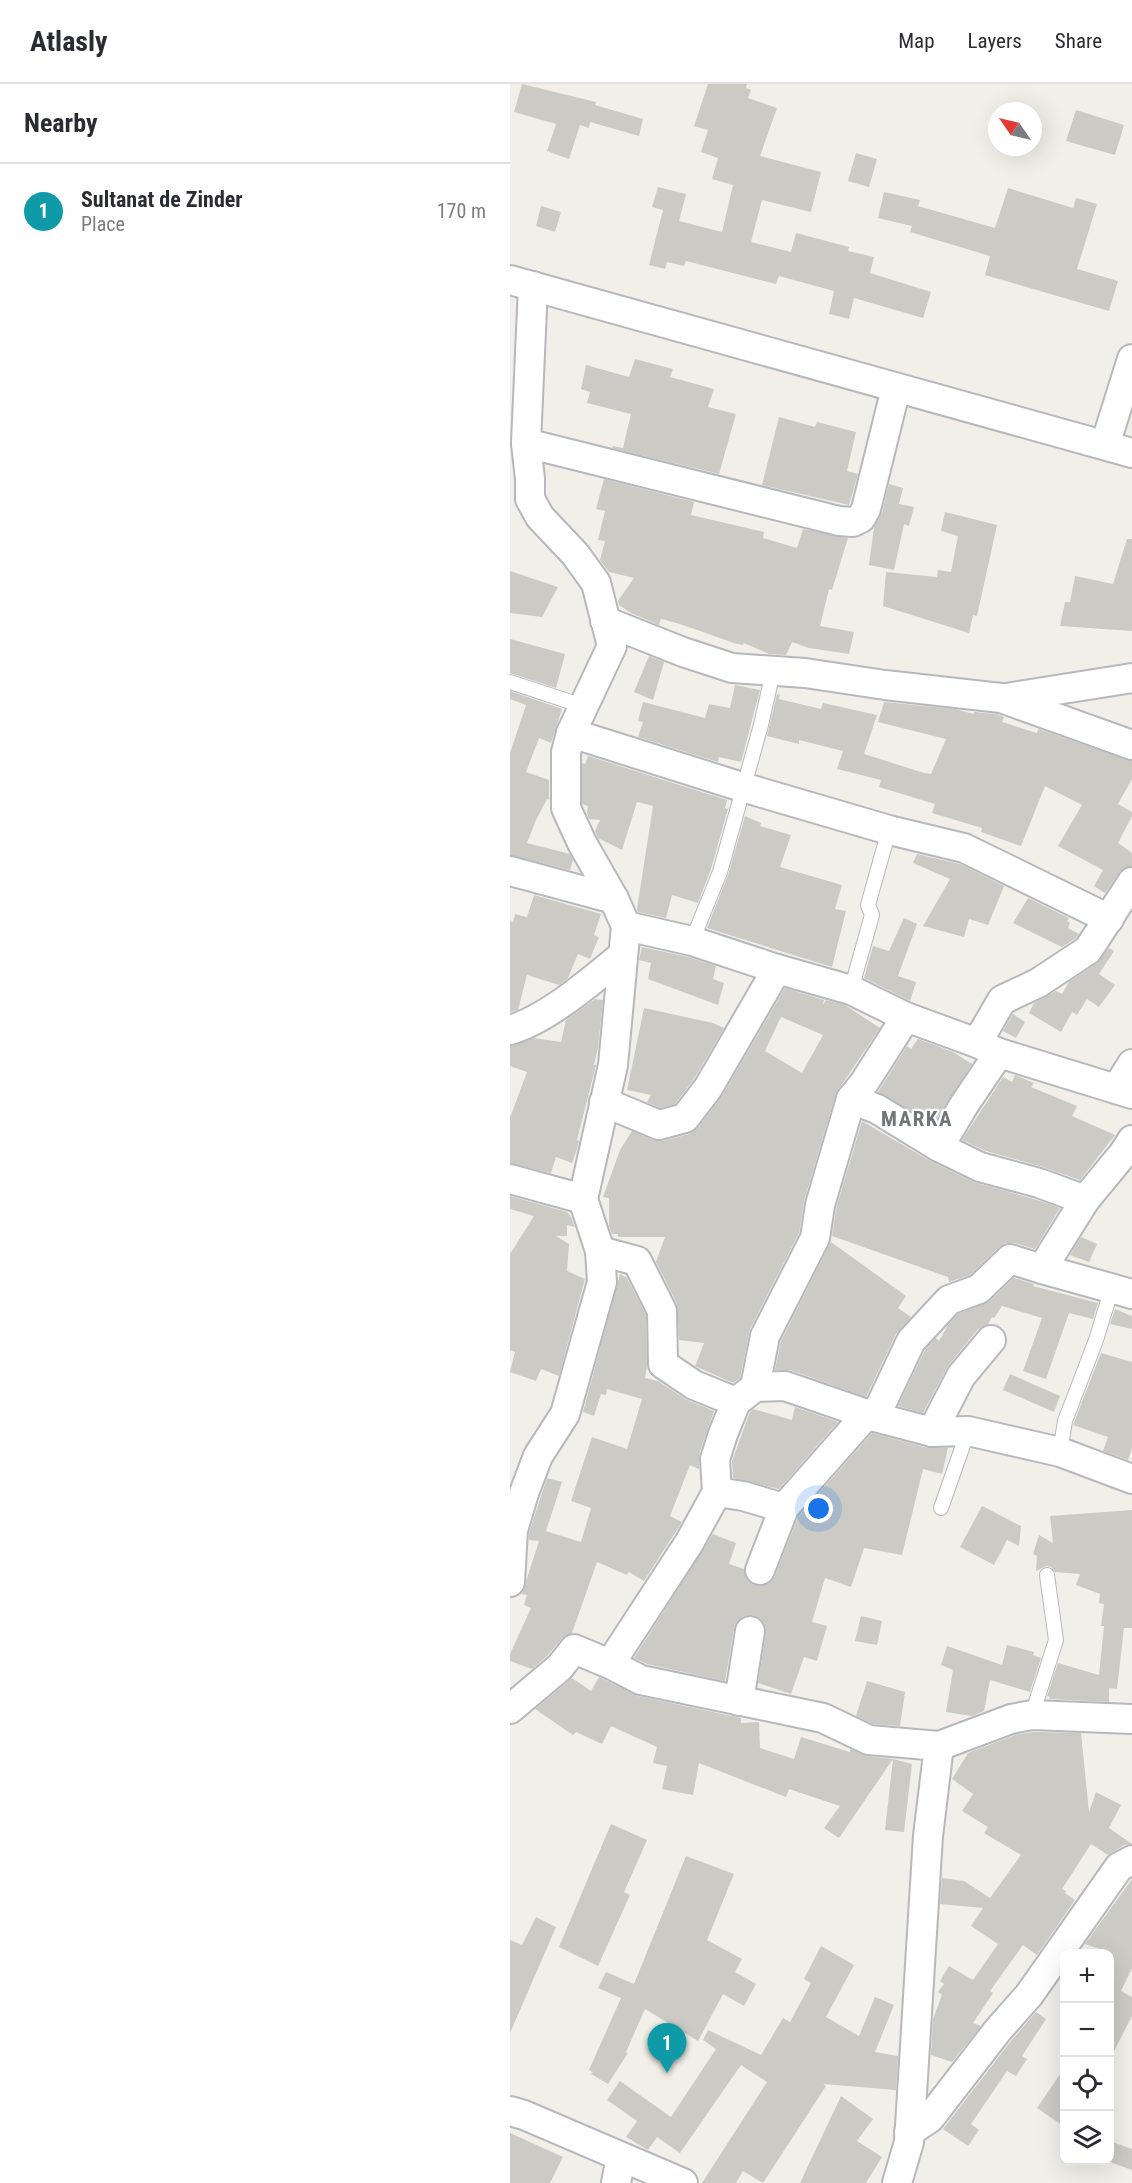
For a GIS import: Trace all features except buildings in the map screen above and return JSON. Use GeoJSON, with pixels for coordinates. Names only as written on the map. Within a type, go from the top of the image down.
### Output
{"type":"FeatureCollection","features":[{"type":"Feature","properties":{"kind":"street"},"geometry":{"type":"LineString","coordinates":[[510,1582],[513,1530],[538,1456],[565,1414],[602,1282],[600,1251],[583,1199],[613,1065],[626,926],[566,808],[566,752],[571,733],[612,646],[596,583],[575,554],[540,518],[530,500],[526,443],[522,283],[1132,453]]}},
{"type":"Feature","properties":{"kind":"street"},"geometry":{"type":"LineString","coordinates":[[1105,445],[1132,359]]}},
{"type":"Feature","properties":{"kind":"street"},"geometry":{"type":"LineString","coordinates":[[526,443],[758,502],[853,522],[861,518],[866,509],[896,388]]}},
{"type":"Feature","properties":{"kind":"street"},"geometry":{"type":"LineString","coordinates":[[605,621],[732,668],[805,673],[1001,699],[1132,745]]}},
{"type":"Feature","properties":{"kind":"street"},"geometry":{"type":"LineString","coordinates":[[1001,699],[1132,678]]}},
{"type":"Feature","properties":{"kind":"street"},"geometry":{"type":"LineString","coordinates":[[571,733],[742,787],[889,830],[964,849],[1109,919]]}},
{"type":"Feature","properties":{"kind":"street"},"geometry":{"type":"LineString","coordinates":[[510,870],[614,899]]}},
{"type":"Feature","properties":{"kind":"street"},"geometry":{"type":"LineString","coordinates":[[939,1147],[964,1105],[988,1048],[1002,1000],[1038,983],[1088,950],[1132,882]]}},
{"type":"Feature","properties":{"kind":"street"},"geometry":{"type":"LineString","coordinates":[[626,926],[692,941],[851,990],[906,1017],[988,1048],[1127,1082]]}},
{"type":"Feature","properties":{"kind":"street"},"geometry":{"type":"LineString","coordinates":[[510,1030],[523,1026],[572,995],[623,955]]}},
{"type":"Feature","properties":{"kind":"street"},"geometry":{"type":"LineString","coordinates":[[604,1102],[659,1125],[685,1118],[708,1088],[777,969]]}},
{"type":"Feature","properties":{"kind":"street"},"geometry":{"type":"LineString","coordinates":[[610,1664],[689,1543],[717,1492],[715,1459],[745,1395],[765,1336],[815,1238],[820,1205],[851,1100],[906,1017]]}},
{"type":"Feature","properties":{"kind":"street"},"geometry":{"type":"LineString","coordinates":[[851,1100],[877,1109],[939,1147],[980,1167],[1039,1183],[1085,1200]]}},
{"type":"Feature","properties":{"kind":"street"},"geometry":{"type":"LineString","coordinates":[[1042,1269],[1085,1200],[1132,1140]]}},
{"type":"Feature","properties":{"kind":"street"},"geometry":{"type":"LineString","coordinates":[[510,1179],[583,1199]]}},
{"type":"Feature","properties":{"kind":"street"},"geometry":{"type":"LineString","coordinates":[[600,1251],[637,1261],[662,1311],[663,1364],[694,1385],[745,1395],[785,1386],[871,1416],[932,1432],[968,1431],[1060,1452],[1132,1479]]}},
{"type":"Feature","properties":{"kind":"street"},"geometry":{"type":"LineString","coordinates":[[760,1570],[784,1508],[871,1416],[911,1341],[949,1300],[978,1289],[1010,1259],[1122,1291]]}},
{"type":"Feature","properties":{"kind":"street"},"geometry":{"type":"LineString","coordinates":[[932,1432],[961,1376],[991,1340]]}},
{"type":"Feature","properties":{"kind":"street"},"geometry":{"type":"LineString","coordinates":[[717,1492],[743,1496],[784,1508]]}},
{"type":"Feature","properties":{"kind":"street"},"geometry":{"type":"LineString","coordinates":[[740,1701],[750,1631]]}},
{"type":"Feature","properties":{"kind":"street"},"geometry":{"type":"LineString","coordinates":[[510,1709],[560,1667],[574,1649],[641,1680],[823,1718],[869,1740],[939,1746],[1011,1719],[1032,1715],[1132,1719]]}},
{"type":"Feature","properties":{"kind":"street"},"geometry":{"type":"LineString","coordinates":[[897,2183],[909,2142],[928,1836],[939,1746]]}},
{"type":"Feature","properties":{"kind":"street"},"geometry":{"type":"LineString","coordinates":[[909,2132],[930,2118],[998,2030],[1029,1995],[1119,1868],[1132,1860]]}},
{"type":"Feature","properties":{"kind":"street"},"geometry":{"type":"LineString","coordinates":[[510,2111],[524,2115],[618,2170],[683,2183]]}},
{"type":"Feature","properties":{"kind":"lane"},"geometry":{"type":"LineString","coordinates":[[692,941],[720,872],[773,672]]}},
{"type":"Feature","properties":{"kind":"lane"},"geometry":{"type":"LineString","coordinates":[[510,682],[584,706]]}},
{"type":"Feature","properties":{"kind":"lane"},"geometry":{"type":"LineString","coordinates":[[851,990],[872,915],[868,905],[889,830]]}},
{"type":"Feature","properties":{"kind":"lane"},"geometry":{"type":"LineString","coordinates":[[1060,1452],[1065,1421],[1096,1340],[1122,1291]]}},
{"type":"Feature","properties":{"kind":"lane"},"geometry":{"type":"LineString","coordinates":[[940,1508],[968,1431]]}},
{"type":"Feature","properties":{"kind":"lane"},"geometry":{"type":"LineString","coordinates":[[1032,1715],[1056,1640],[1047,1575]]}},
{"type":"Feature","properties":{"kind":"place","name":"Sultanat de Zinder"},"geometry":{"type":"Point","coordinates":[667,2073]}},
{"type":"Feature","properties":{"kind":"district","name":"MARKA"},"geometry":{"type":"Point","coordinates":[917,1119]}}]}
